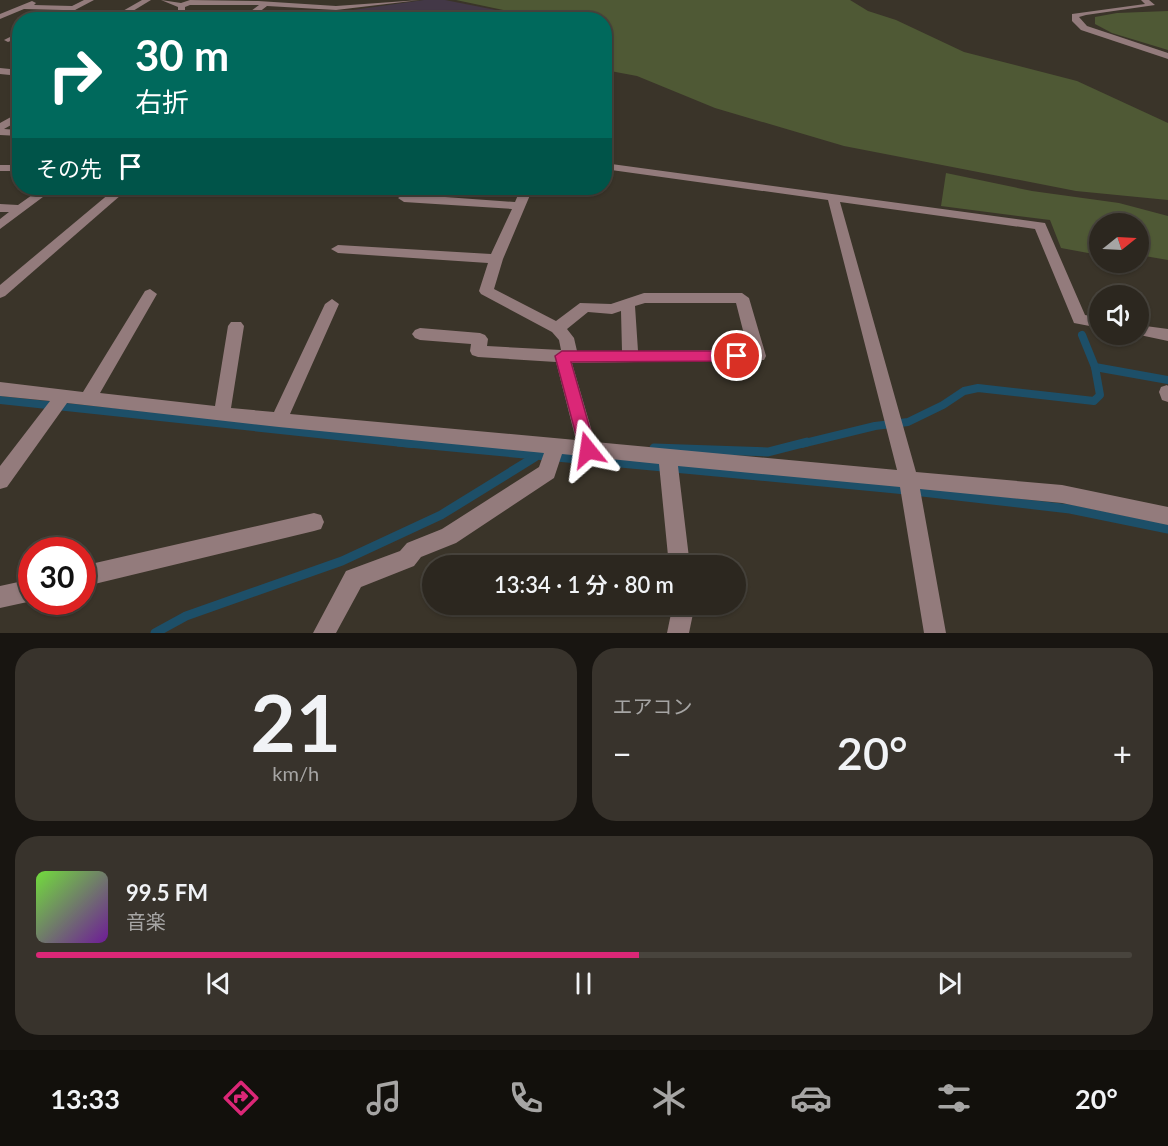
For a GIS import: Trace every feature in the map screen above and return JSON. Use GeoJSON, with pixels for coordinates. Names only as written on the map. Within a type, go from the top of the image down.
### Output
{"type":"FeatureCollection","features":[{"type":"Feature","properties":{"kind":"street"},"geometry":{"type":"LineString","coordinates":[[0,17],[38,0]]}},
{"type":"Feature","properties":{"kind":"street"},"geometry":{"type":"LineString","coordinates":[[65,12],[90,0]]}},
{"type":"Feature","properties":{"kind":"street"},"geometry":{"type":"LineString","coordinates":[[125,12],[147,0]]}},
{"type":"Feature","properties":{"kind":"street"},"geometry":{"type":"LineString","coordinates":[[165,0],[181,6],[194,1],[336,8],[416,0]]}},
{"type":"Feature","properties":{"kind":"street"},"geometry":{"type":"LineString","coordinates":[[1145,0],[1151,5],[1085,13],[1075,16],[1076,21],[1099,33],[1168,56]]}},
{"type":"Feature","properties":{"kind":"street"},"geometry":{"type":"LineString","coordinates":[[254,12],[265,4]]}},
{"type":"Feature","properties":{"kind":"street"},"geometry":{"type":"LineString","coordinates":[[180,12],[181,6]]}},
{"type":"Feature","properties":{"kind":"street"},"geometry":{"type":"LineString","coordinates":[[23,7],[73,8]]}},
{"type":"Feature","properties":{"kind":"street"},"geometry":{"type":"LineString","coordinates":[[8,40],[12,38]]}},
{"type":"Feature","properties":{"kind":"street"},"geometry":{"type":"LineString","coordinates":[[612,167],[1040,226],[1079,319],[1089,320]]}},
{"type":"Feature","properties":{"kind":"street"},"geometry":{"type":"LineString","coordinates":[[0,225],[40,195]]}},
{"type":"Feature","properties":{"kind":"street"},"geometry":{"type":"LineString","coordinates":[[0,293],[115,195]]}},
{"type":"Feature","properties":{"kind":"street"},"geometry":{"type":"LineString","coordinates":[[523,195],[496,259],[486,291],[557,328],[566,338],[567,356],[588,450]]}},
{"type":"Feature","properties":{"kind":"street"},"geometry":{"type":"LineString","coordinates":[[404,198],[519,206]]}},
{"type":"Feature","properties":{"kind":"street"},"geometry":{"type":"LineString","coordinates":[[833,198],[909,481],[935,633]]}},
{"type":"Feature","properties":{"kind":"street"},"geometry":{"type":"LineString","coordinates":[[0,208],[21,209]]}},
{"type":"Feature","properties":{"kind":"street"},"geometry":{"type":"LineString","coordinates":[[338,249],[496,259]]}},
{"type":"Feature","properties":{"kind":"street"},"geometry":{"type":"LineString","coordinates":[[89,397],[150,294]]}},
{"type":"Feature","properties":{"kind":"street"},"geometry":{"type":"LineString","coordinates":[[420,334],[480,339],[478,351],[567,356],[758,356],[742,298],[644,298],[612,309],[585,307],[557,328]]}},
{"type":"Feature","properties":{"kind":"street"},"geometry":{"type":"LineString","coordinates":[[628,303],[630,357]]}},
{"type":"Feature","properties":{"kind":"street"},"geometry":{"type":"LineString","coordinates":[[279,420],[332,304]]}},
{"type":"Feature","properties":{"kind":"street"},"geometry":{"type":"LineString","coordinates":[[222,413],[236,326]]}},
{"type":"Feature","properties":{"kind":"street"},"geometry":{"type":"LineString","coordinates":[[1149,332],[1168,335]]}},
{"type":"Feature","properties":{"kind":"street"},"geometry":{"type":"LineString","coordinates":[[0,389],[89,397],[279,420],[1062,494],[1168,516]]}},
{"type":"Feature","properties":{"kind":"street"},"geometry":{"type":"LineString","coordinates":[[0,480],[63,396]]}},
{"type":"Feature","properties":{"kind":"street"},"geometry":{"type":"LineString","coordinates":[[324,633],[354,579],[407,559],[414,550],[449,536],[547,472],[555,446]]}},
{"type":"Feature","properties":{"kind":"street"},"geometry":{"type":"LineString","coordinates":[[668,458],[679,555]]}},
{"type":"Feature","properties":{"kind":"street"},"geometry":{"type":"LineString","coordinates":[[96,574],[314,522]]}},
{"type":"Feature","properties":{"kind":"street"},"geometry":{"type":"LineString","coordinates":[[0,597],[18,593]]}},
{"type":"Feature","properties":{"kind":"street"},"geometry":{"type":"LineString","coordinates":[[678,633],[682,615]]}},
{"type":"Feature","properties":{"kind":"shaded area"},"geometry":{"type":"Polygon","coordinates":[[[424,0],[445,0],[506,12],[355,12],[353,10],[424,0]]]}},
{"type":"Feature","properties":{"kind":"green space"},"geometry":{"type":"Polygon","coordinates":[[[456,0],[850,0],[868,11],[896,20],[964,52],[1077,81],[1168,123],[1168,200],[1076,191],[844,146],[715,108],[637,76],[612,71],[612,12],[508,11],[456,0]]]}},
{"type":"Feature","properties":{"kind":"green space"},"geometry":{"type":"Polygon","coordinates":[[[1168,11],[1168,50],[1112,33],[1095,24],[1095,17],[1117,13],[1168,11]]]}},
{"type":"Feature","properties":{"kind":"green space"},"geometry":{"type":"Polygon","coordinates":[[[946,173],[1032,191],[1119,203],[1168,216],[1168,260],[1149,257],[1149,213],[1089,213],[1089,253],[1061,248],[1050,220],[941,206],[946,173]]]}},
{"type":"Feature","properties":{"kind":"waterway"},"geometry":{"type":"LineString","coordinates":[[1082,335],[1095,367]]}},
{"type":"Feature","properties":{"kind":"waterway"},"geometry":{"type":"LineString","coordinates":[[801,444],[875,426],[908,422],[943,405],[964,391],[978,388],[1094,401],[1100,395],[1095,367]]}},
{"type":"Feature","properties":{"kind":"waterway"},"geometry":{"type":"LineString","coordinates":[[1095,367],[1168,380]]}},
{"type":"Feature","properties":{"kind":"waterway"},"geometry":{"type":"LineString","coordinates":[[0,400],[412,444]]}},
{"type":"Feature","properties":{"kind":"waterway"},"geometry":{"type":"LineString","coordinates":[[398,442],[896,489],[1070,509],[1168,529]]}},
{"type":"Feature","properties":{"kind":"waterway"},"geometry":{"type":"LineString","coordinates":[[654,448],[768,452],[807,442]]}},
{"type":"Feature","properties":{"kind":"waterway"},"geometry":{"type":"LineString","coordinates":[[155,633],[186,616],[342,561],[441,515],[535,457]]}},
{"type":"Feature","properties":{"kind":"route"},"geometry":{"type":"LineString","coordinates":[[588,450],[562,356],[737,356]]}}]}
